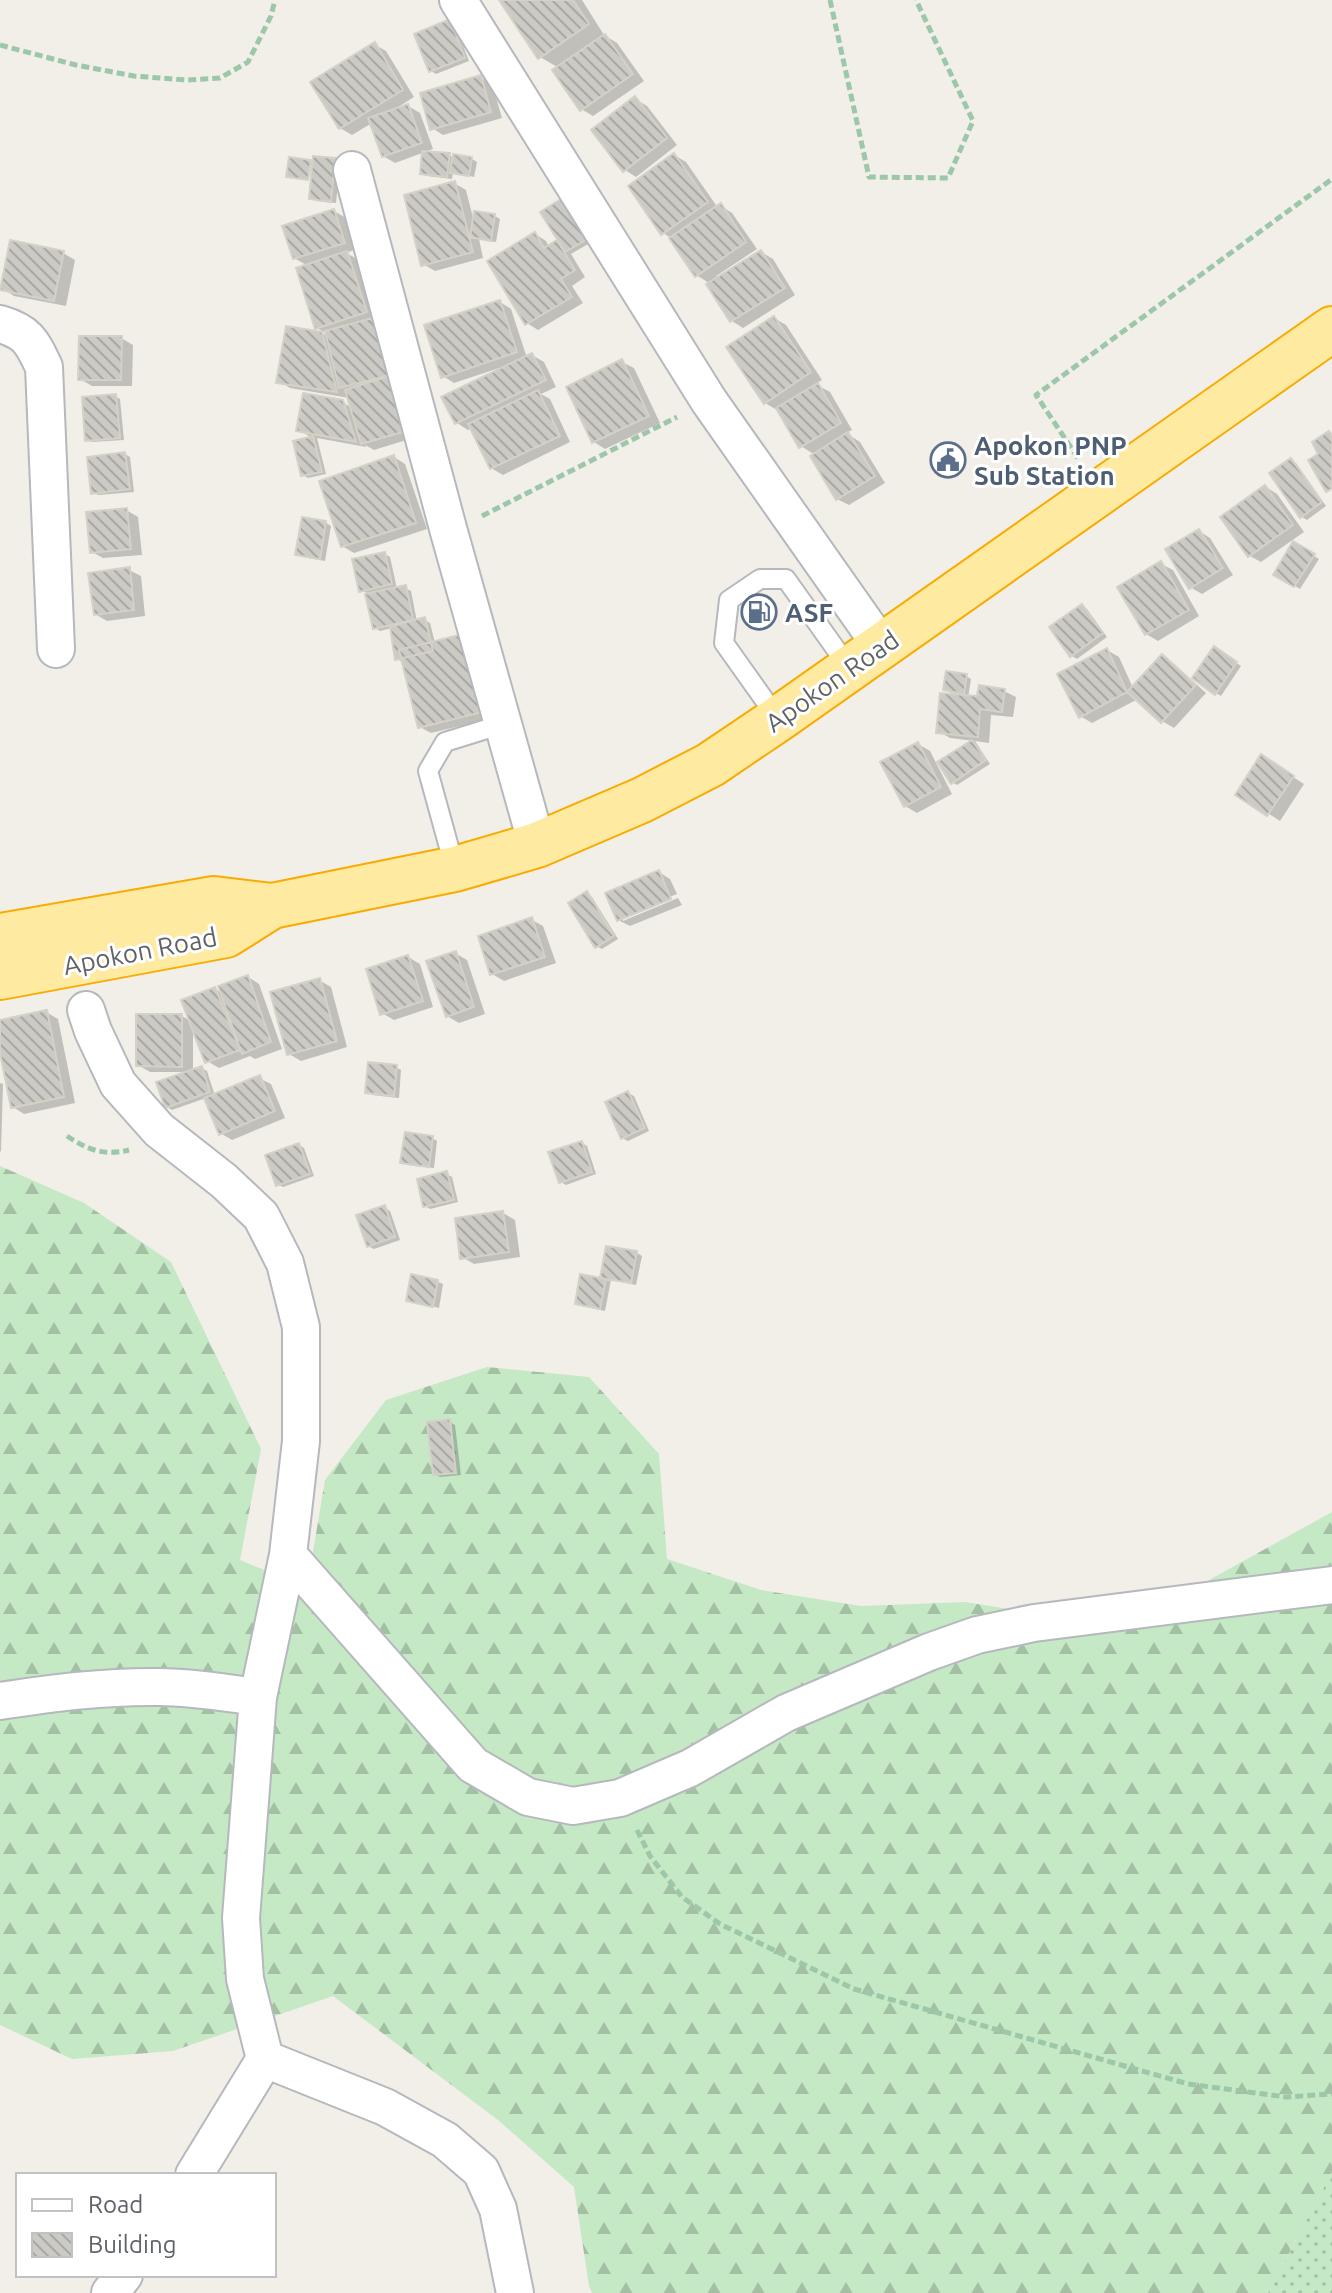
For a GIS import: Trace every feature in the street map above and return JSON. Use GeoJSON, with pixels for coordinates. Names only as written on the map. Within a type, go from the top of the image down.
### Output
{"type":"FeatureCollection","features":[{"type":"Feature","properties":{"kind":"highway","name":"Apokon Road"},"geometry":{"type":"LineString","coordinates":[[0,936],[214,899],[272,906],[455,869],[537,845],[642,800],[710,765],[778,719],[1332,329]]}},
{"type":"Feature","properties":{"kind":"highway","name":"Apokon Road"},"geometry":{"type":"LineString","coordinates":[[0,977],[226,935],[272,906]]}},
{"type":"Feature","properties":{"kind":"street"},"geometry":{"type":"LineString","coordinates":[[458,0],[866,658]]}},
{"type":"Feature","properties":{"kind":"street"},"geometry":{"type":"LineString","coordinates":[[352,170],[537,845]]}},
{"type":"Feature","properties":{"kind":"street"},"geometry":{"type":"LineString","coordinates":[[0,324],[17,329],[32,341],[44,367],[56,649]]}},
{"type":"Feature","properties":{"kind":"street"},"geometry":{"type":"LineString","coordinates":[[86,1010],[118,1084],[159,1130],[224,1181],[261,1216],[285,1263],[301,1327],[301,1441],[288,1555],[258,1697],[241,1918],[245,1979],[265,2059],[195,2173]]}},
{"type":"Feature","properties":{"kind":"street"},"geometry":{"type":"LineString","coordinates":[[288,1555],[473,1765],[528,1797],[573,1806],[620,1798],[690,1768],[786,1713],[929,1652],[977,1635],[1034,1623],[1332,1585]]}},
{"type":"Feature","properties":{"kind":"street"},"geometry":{"type":"LineString","coordinates":[[0,1701],[119,1687],[163,1687],[258,1697]]}},
{"type":"Feature","properties":{"kind":"street"},"geometry":{"type":"LineString","coordinates":[[265,2059],[385,2107],[445,2140],[481,2171],[498,2209],[515,2293]]}},
{"type":"Feature","properties":{"kind":"street"},"geometry":{"type":"LineString","coordinates":[[110,2293],[122,2277]]}},
{"type":"Feature","properties":{"kind":"lane"},"geometry":{"type":"LineString","coordinates":[[778,719],[724,643],[729,600],[760,579],[786,579],[866,658]]}},
{"type":"Feature","properties":{"kind":"lane"},"geometry":{"type":"LineString","coordinates":[[455,869],[428,771],[445,742],[503,724]]}},
{"type":"Feature","properties":{"kind":"path"},"geometry":{"type":"LineString","coordinates":[[0,45],[134,76],[187,80],[220,78],[248,62],[271,16],[275,0]]}},
{"type":"Feature","properties":{"kind":"path"},"geometry":{"type":"LineString","coordinates":[[830,0],[869,177],[948,178],[973,121],[916,0]]}},
{"type":"Feature","properties":{"kind":"path"},"geometry":{"type":"LineString","coordinates":[[1072,450],[1036,395],[1332,179]]}},
{"type":"Feature","properties":{"kind":"path"},"geometry":{"type":"LineString","coordinates":[[449,532],[709,401]]}},
{"type":"Feature","properties":{"kind":"path"},"geometry":{"type":"LineString","coordinates":[[67,1136],[84,1147],[112,1154],[136,1149],[159,1130]]}},
{"type":"Feature","properties":{"kind":"path"},"geometry":{"type":"LineString","coordinates":[[620,1798],[650,1856],[682,1897],[720,1924],[854,1989],[1188,2084],[1286,2097],[1332,2094]]}},
{"type":"Feature","properties":{"kind":"green space"},"geometry":{"type":"Polygon","coordinates":[[[0,1166],[84,1203],[171,1262],[261,1449],[240,1560],[307,1588],[325,1480],[386,1400],[487,1367],[589,1377],[659,1454],[667,1559],[761,1590],[861,1606],[965,1602],[1072,1619],[1171,1601],[1332,1512],[1332,2172],[1268,2293],[592,2293],[574,2187],[498,2120],[333,1996],[173,2051],[72,2059],[0,2025],[0,1166]]]}},
{"type":"Feature","properties":{"kind":"green space"},"geometry":{"type":"Polygon","coordinates":[[[1332,2172],[1332,2293],[1268,2293],[1332,2172]]]}},
{"type":"Feature","properties":{"kind":"building"},"geometry":{"type":"Polygon","coordinates":[[[499,0],[573,0],[589,24],[538,59],[499,0]]]}},
{"type":"Feature","properties":{"kind":"building"},"geometry":{"type":"Polygon","coordinates":[[[450,19],[465,58],[429,72],[414,34],[450,19]]]}},
{"type":"Feature","properties":{"kind":"building"},"geometry":{"type":"Polygon","coordinates":[[[605,34],[633,74],[580,111],[552,70],[605,34]]]}},
{"type":"Feature","properties":{"kind":"building"},"geometry":{"type":"Polygon","coordinates":[[[375,42],[403,90],[339,129],[310,82],[375,42]]]}},
{"type":"Feature","properties":{"kind":"building"},"geometry":{"type":"Polygon","coordinates":[[[481,75],[491,112],[430,130],[420,93],[481,75]]]}},
{"type":"Feature","properties":{"kind":"building"},"geometry":{"type":"Polygon","coordinates":[[[635,96],[667,138],[623,172],[591,130],[635,96]]]}},
{"type":"Feature","properties":{"kind":"building"},"geometry":{"type":"Polygon","coordinates":[[[408,104],[422,143],[382,157],[368,118],[408,104]]]}},
{"type":"Feature","properties":{"kind":"building"},"geometry":{"type":"Polygon","coordinates":[[[422,151],[450,153],[447,177],[420,174],[422,151]]]}},
{"type":"Feature","properties":{"kind":"building"},"geometry":{"type":"Polygon","coordinates":[[[674,153],[708,202],[661,235],[628,186],[674,153]]]}},
{"type":"Feature","properties":{"kind":"building"},"geometry":{"type":"Polygon","coordinates":[[[453,154],[472,157],[469,176],[450,173],[453,154]]]}},
{"type":"Feature","properties":{"kind":"building"},"geometry":{"type":"Polygon","coordinates":[[[313,156],[335,158],[331,202],[309,199],[313,156]]]}},
{"type":"Feature","properties":{"kind":"building"},"geometry":{"type":"Polygon","coordinates":[[[289,157],[311,160],[308,180],[286,177],[289,157]]]}},
{"type":"Feature","properties":{"kind":"building"},"geometry":{"type":"Polygon","coordinates":[[[455,181],[473,252],[421,266],[404,195],[455,181]]]}},
{"type":"Feature","properties":{"kind":"building"},"geometry":{"type":"Polygon","coordinates":[[[566,196],[591,237],[565,252],[540,212],[566,196]]]}},
{"type":"Feature","properties":{"kind":"building"},"geometry":{"type":"Polygon","coordinates":[[[721,203],[746,242],[695,277],[669,238],[721,203]]]}},
{"type":"Feature","properties":{"kind":"building"},"geometry":{"type":"Polygon","coordinates":[[[334,209],[345,243],[293,259],[282,226],[334,209]]]}},
{"type":"Feature","properties":{"kind":"building"},"geometry":{"type":"Polygon","coordinates":[[[474,211],[495,214],[491,241],[470,237],[474,211]]]}},
{"type":"Feature","properties":{"kind":"building"},"geometry":{"type":"Polygon","coordinates":[[[535,232],[544,248],[557,240],[575,270],[561,279],[572,297],[525,325],[487,261],[535,232]]]}},
{"type":"Feature","properties":{"kind":"building"},"geometry":{"type":"Polygon","coordinates":[[[10,240],[64,251],[54,301],[0,290],[10,240]]]}},
{"type":"Feature","properties":{"kind":"building"},"geometry":{"type":"Polygon","coordinates":[[[761,250],[785,288],[730,322],[706,284],[761,250]]]}},
{"type":"Feature","properties":{"kind":"building"},"geometry":{"type":"Polygon","coordinates":[[[347,251],[367,312],[315,329],[296,268],[347,251]]]}},
{"type":"Feature","properties":{"kind":"building"},"geometry":{"type":"Polygon","coordinates":[[[500,300],[517,352],[441,378],[424,325],[500,300]]]}},
{"type":"Feature","properties":{"kind":"building"},"geometry":{"type":"Polygon","coordinates":[[[774,316],[811,372],[764,404],[726,347],[774,316]]]}},
{"type":"Feature","properties":{"kind":"building"},"geometry":{"type":"Polygon","coordinates":[[[376,317],[391,375],[339,388],[325,331],[376,317]]]}},
{"type":"Feature","properties":{"kind":"building"},"geometry":{"type":"Polygon","coordinates":[[[286,326],[322,332],[337,392],[276,383],[286,326]]]}},
{"type":"Feature","properties":{"kind":"building"},"geometry":{"type":"Polygon","coordinates":[[[79,336],[122,336],[121,380],[78,380],[79,336]]]}},
{"type":"Feature","properties":{"kind":"building"},"geometry":{"type":"Polygon","coordinates":[[[532,353],[546,380],[455,424],[441,397],[532,353]]]}},
{"type":"Feature","properties":{"kind":"building"},"geometry":{"type":"Polygon","coordinates":[[[622,359],[649,416],[592,443],[566,387],[622,359]]]}},
{"type":"Feature","properties":{"kind":"building"},"geometry":{"type":"Polygon","coordinates":[[[389,376],[406,431],[361,444],[345,390],[389,376]]]}},
{"type":"Feature","properties":{"kind":"building"},"geometry":{"type":"Polygon","coordinates":[[[818,383],[841,423],[799,448],[776,408],[818,383]]]}},
{"type":"Feature","properties":{"kind":"building"},"geometry":{"type":"Polygon","coordinates":[[[538,390],[560,436],[490,469],[468,424],[538,390]]]}},
{"type":"Feature","properties":{"kind":"building"},"geometry":{"type":"Polygon","coordinates":[[[303,393],[343,400],[356,442],[296,431],[303,393]]]}},
{"type":"Feature","properties":{"kind":"building"},"geometry":{"type":"Polygon","coordinates":[[[116,394],[120,438],[85,441],[82,397],[116,394]]]}},
{"type":"Feature","properties":{"kind":"building"},"geometry":{"type":"Polygon","coordinates":[[[1329,431],[1332,436],[1332,489],[1326,492],[1308,460],[1318,454],[1312,442],[1329,431]]]}},
{"type":"Feature","properties":{"kind":"building"},"geometry":{"type":"Polygon","coordinates":[[[848,432],[875,476],[836,500],[810,456],[848,432]]]}},
{"type":"Feature","properties":{"kind":"building"},"geometry":{"type":"Polygon","coordinates":[[[313,436],[322,472],[301,476],[293,441],[313,436]]]}},
{"type":"Feature","properties":{"kind":"building"},"geometry":{"type":"Polygon","coordinates":[[[125,452],[130,489],[91,494],[87,457],[125,452]]]}},
{"type":"Feature","properties":{"kind":"building"},"geometry":{"type":"Polygon","coordinates":[[[394,455],[416,523],[341,547],[319,481],[394,455]]]}},
{"type":"Feature","properties":{"kind":"building"},"geometry":{"type":"Polygon","coordinates":[[[1291,458],[1322,502],[1300,518],[1269,473],[1291,458]]]}},
{"type":"Feature","properties":{"kind":"building"},"geometry":{"type":"Polygon","coordinates":[[[1265,485],[1293,525],[1248,557],[1220,517],[1265,485]]]}},
{"type":"Feature","properties":{"kind":"building"},"geometry":{"type":"Polygon","coordinates":[[[127,508],[131,549],[90,553],[86,512],[127,508]]]}},
{"type":"Feature","properties":{"kind":"building"},"geometry":{"type":"Polygon","coordinates":[[[302,517],[326,521],[320,559],[295,555],[302,517]]]}},
{"type":"Feature","properties":{"kind":"building"},"geometry":{"type":"Polygon","coordinates":[[[1199,529],[1223,568],[1189,589],[1165,549],[1199,529]]]}},
{"type":"Feature","properties":{"kind":"building"},"geometry":{"type":"Polygon","coordinates":[[[1293,541],[1315,554],[1294,587],[1273,575],[1293,541]]]}},
{"type":"Feature","properties":{"kind":"building"},"geometry":{"type":"Polygon","coordinates":[[[385,552],[392,584],[359,592],[352,559],[385,552]]]}},
{"type":"Feature","properties":{"kind":"building"},"geometry":{"type":"Polygon","coordinates":[[[1161,561],[1189,610],[1145,635],[1117,587],[1161,561]]]}},
{"type":"Feature","properties":{"kind":"building"},"geometry":{"type":"Polygon","coordinates":[[[130,567],[134,610],[94,615],[88,573],[130,567]]]}},
{"type":"Feature","properties":{"kind":"building"},"geometry":{"type":"Polygon","coordinates":[[[406,585],[413,620],[373,629],[365,594],[406,585]]]}},
{"type":"Feature","properties":{"kind":"building"},"geometry":{"type":"Polygon","coordinates":[[[1082,604],[1103,633],[1070,657],[1049,627],[1082,604]]]}},
{"type":"Feature","properties":{"kind":"building"},"geometry":{"type":"Polygon","coordinates":[[[425,617],[433,651],[395,660],[390,627],[425,617]]]}},
{"type":"Feature","properties":{"kind":"building"},"geometry":{"type":"Polygon","coordinates":[[[471,632],[490,710],[418,728],[399,650],[471,632]]]}},
{"type":"Feature","properties":{"kind":"building"},"geometry":{"type":"Polygon","coordinates":[[[1214,646],[1237,662],[1215,695],[1192,678],[1214,646]]]}},
{"type":"Feature","properties":{"kind":"building"},"geometry":{"type":"Polygon","coordinates":[[[1107,648],[1127,692],[1079,718],[1057,674],[1107,648]]]}},
{"type":"Feature","properties":{"kind":"building"},"geometry":{"type":"Polygon","coordinates":[[[1162,654],[1196,685],[1161,723],[1127,692],[1162,654]]]}},
{"type":"Feature","properties":{"kind":"building"},"geometry":{"type":"Polygon","coordinates":[[[946,671],[967,674],[964,694],[943,690],[946,671]]]}},
{"type":"Feature","properties":{"kind":"building"},"geometry":{"type":"Polygon","coordinates":[[[979,685],[1005,689],[1002,712],[980,709],[978,737],[936,733],[940,693],[977,696],[979,685]]]}},
{"type":"Feature","properties":{"kind":"building"},"geometry":{"type":"Polygon","coordinates":[[[972,740],[986,760],[951,784],[937,762],[972,740]]]}},
{"type":"Feature","properties":{"kind":"building"},"geometry":{"type":"Polygon","coordinates":[[[918,742],[941,787],[904,807],[880,762],[918,742]]]}},
{"type":"Feature","properties":{"kind":"building"},"geometry":{"type":"Polygon","coordinates":[[[1261,754],[1294,776],[1267,816],[1235,795],[1261,754]]]}},
{"type":"Feature","properties":{"kind":"building"},"geometry":{"type":"Polygon","coordinates":[[[659,870],[671,899],[617,921],[605,893],[659,870]]]}},
{"type":"Feature","properties":{"kind":"building"},"geometry":{"type":"Polygon","coordinates":[[[587,891],[614,936],[595,948],[568,903],[587,891]]]}},
{"type":"Feature","properties":{"kind":"building"},"geometry":{"type":"Polygon","coordinates":[[[532,917],[545,957],[490,975],[478,936],[532,917]]]}},
{"type":"Feature","properties":{"kind":"building"},"geometry":{"type":"Polygon","coordinates":[[[456,951],[474,1007],[446,1017],[426,961],[456,951]]]}},
{"type":"Feature","properties":{"kind":"building"},"geometry":{"type":"Polygon","coordinates":[[[408,955],[423,1001],[380,1015],[366,969],[408,955]]]}},
{"type":"Feature","properties":{"kind":"building"},"geometry":{"type":"Polygon","coordinates":[[[248,975],[271,1042],[242,1054],[218,986],[248,975]]]}},
{"type":"Feature","properties":{"kind":"building"},"geometry":{"type":"Polygon","coordinates":[[[320,978],[337,1041],[287,1055],[270,992],[320,978]]]}},
{"type":"Feature","properties":{"kind":"building"},"geometry":{"type":"Polygon","coordinates":[[[215,987],[240,1050],[205,1063],[181,1000],[215,987]]]}},
{"type":"Feature","properties":{"kind":"building"},"geometry":{"type":"Polygon","coordinates":[[[47,1010],[64,1097],[11,1108],[0,1053],[0,1020],[47,1010]]]}},
{"type":"Feature","properties":{"kind":"building"},"geometry":{"type":"Polygon","coordinates":[[[136,1014],[182,1014],[182,1067],[136,1066],[136,1014]]]}},
{"type":"Feature","properties":{"kind":"building"},"geometry":{"type":"Polygon","coordinates":[[[368,1062],[397,1065],[394,1096],[365,1093],[368,1062]]]}},
{"type":"Feature","properties":{"kind":"building"},"geometry":{"type":"Polygon","coordinates":[[[202,1066],[210,1092],[165,1108],[156,1082],[202,1066]]]}},
{"type":"Feature","properties":{"kind":"building"},"geometry":{"type":"Polygon","coordinates":[[[260,1075],[275,1111],[219,1135],[204,1098],[260,1075]]]}},
{"type":"Feature","properties":{"kind":"building"},"geometry":{"type":"Polygon","coordinates":[[[628,1091],[645,1128],[621,1139],[605,1102],[628,1091]]]}},
{"type":"Feature","properties":{"kind":"building"},"geometry":{"type":"Polygon","coordinates":[[[405,1132],[433,1136],[429,1167],[400,1163],[405,1132]]]}},
{"type":"Feature","properties":{"kind":"building"},"geometry":{"type":"Polygon","coordinates":[[[582,1141],[592,1172],[559,1183],[548,1152],[582,1141]]]}},
{"type":"Feature","properties":{"kind":"building"},"geometry":{"type":"Polygon","coordinates":[[[299,1143],[310,1174],[276,1186],[265,1155],[299,1143]]]}},
{"type":"Feature","properties":{"kind":"building"},"geometry":{"type":"Polygon","coordinates":[[[447,1171],[454,1200],[423,1207],[417,1179],[447,1171]]]}},
{"type":"Feature","properties":{"kind":"building"},"geometry":{"type":"Polygon","coordinates":[[[385,1205],[395,1237],[367,1247],[356,1215],[385,1205]]]}},
{"type":"Feature","properties":{"kind":"building"},"geometry":{"type":"Polygon","coordinates":[[[503,1211],[509,1252],[460,1259],[455,1218],[503,1211]]]}},
{"type":"Feature","properties":{"kind":"building"},"geometry":{"type":"Polygon","coordinates":[[[606,1246],[637,1251],[631,1283],[600,1278],[606,1246]]]}},
{"type":"Feature","properties":{"kind":"building"},"geometry":{"type":"Polygon","coordinates":[[[411,1274],[438,1280],[433,1307],[406,1301],[411,1274]]]}},
{"type":"Feature","properties":{"kind":"building"},"geometry":{"type":"Polygon","coordinates":[[[580,1274],[606,1279],[600,1309],[575,1304],[580,1274]]]}},
{"type":"Feature","properties":{"kind":"building"},"geometry":{"type":"Polygon","coordinates":[[[450,1419],[456,1473],[433,1475],[427,1422],[450,1419]]]}},
{"type":"Feature","properties":{"kind":"place","name":"Apokon PNP Sub Station"},"geometry":{"type":"Point","coordinates":[948,460]}},
{"type":"Feature","properties":{"kind":"place","name":"ASF"},"geometry":{"type":"Point","coordinates":[759,612]}}]}
